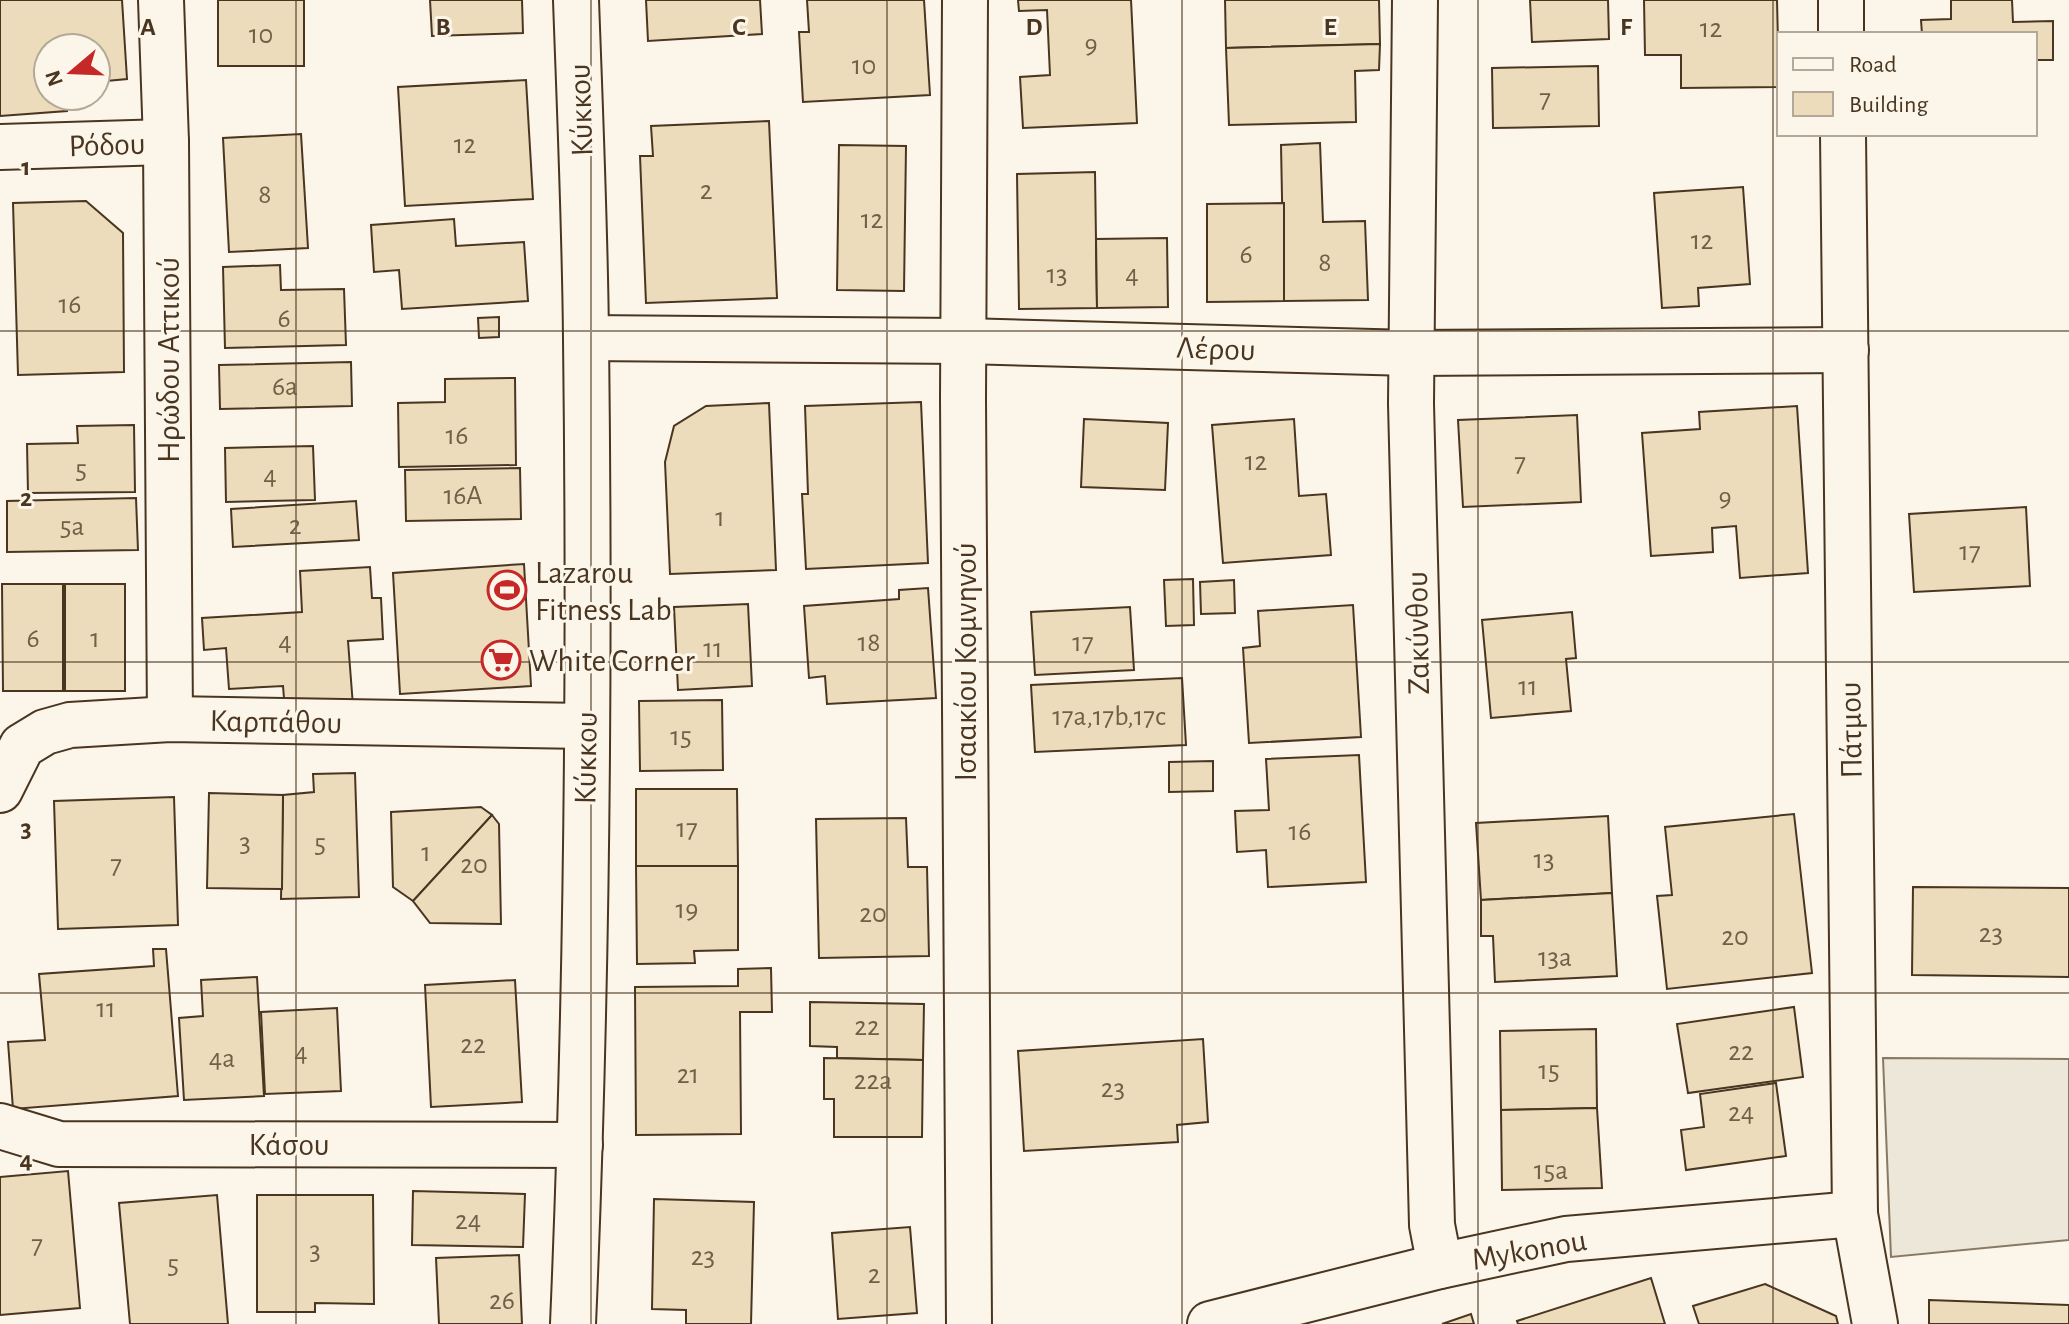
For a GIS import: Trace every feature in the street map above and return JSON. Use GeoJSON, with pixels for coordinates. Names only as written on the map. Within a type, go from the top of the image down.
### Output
{"type":"FeatureCollection","features":[{"type":"Feature","properties":{"kind":"street","name":"Ηρώδου Αττικού"},"geometry":{"type":"LineString","coordinates":[[161,0],[166,142],[170,719]]}},
{"type":"Feature","properties":{"kind":"street","name":"Κύκκου"},"geometry":{"type":"LineString","coordinates":[[573,1324],[580,1145],[586,726],[586,338],[576,0]]}},
{"type":"Feature","properties":{"kind":"street","name":"Ισαακίου Κομνηνού"},"geometry":{"type":"LineString","coordinates":[[965,0],[969,1324]]}},
{"type":"Feature","properties":{"kind":"street","name":"Ζακύνθου"},"geometry":{"type":"LineString","coordinates":[[1415,0],[1411,353],[1432,1225],[1440,1266]]}},
{"type":"Feature","properties":{"kind":"street"},"geometry":{"type":"LineString","coordinates":[[1841,0],[1841,32]]}},
{"type":"Feature","properties":{"kind":"street","name":"Πάτμου"},"geometry":{"type":"LineString","coordinates":[[1843,136],[1855,1214],[1875,1324]]}},
{"type":"Feature","properties":{"kind":"street","name":"Ρόδου"},"geometry":{"type":"LineString","coordinates":[[0,147],[166,142]]}},
{"type":"Feature","properties":{"kind":"street","name":"Λέρου"},"geometry":{"type":"LineString","coordinates":[[586,338],[964,341],[1411,353],[1846,350]]}},
{"type":"Feature","properties":{"kind":"street","name":"Καρπάθου"},"geometry":{"type":"LineString","coordinates":[[0,790],[22,746],[45,732],[70,725],[170,719],[586,726]]}},
{"type":"Feature","properties":{"kind":"street","name":"Κάσου"},"geometry":{"type":"LineString","coordinates":[[0,1126],[59,1144],[580,1145]]}},
{"type":"Feature","properties":{"kind":"street","name":"Mykonou"},"geometry":{"type":"LineString","coordinates":[[1210,1324],[1440,1266],[1566,1239],[1855,1214]]}},
{"type":"Feature","properties":{"kind":"shaded area"},"geometry":{"type":"Polygon","coordinates":[[[1883,1058],[2069,1059],[2069,1240],[1891,1257],[1883,1058]]]}},
{"type":"Feature","properties":{"kind":"building"},"geometry":{"type":"Polygon","coordinates":[[[0,0],[122,0],[127,79],[112,80],[112,32],[32,32],[32,112],[54,112],[0,116],[0,0]]]}},
{"type":"Feature","properties":{"kind":"building"},"geometry":{"type":"Polygon","coordinates":[[[218,0],[304,0],[304,66],[218,66],[218,0]]]}},
{"type":"Feature","properties":{"kind":"building"},"geometry":{"type":"Polygon","coordinates":[[[430,0],[522,0],[523,33],[432,36],[430,0]]]}},
{"type":"Feature","properties":{"kind":"building"},"geometry":{"type":"Polygon","coordinates":[[[646,0],[760,0],[762,34],[648,41],[646,0]]]}},
{"type":"Feature","properties":{"kind":"building"},"geometry":{"type":"Polygon","coordinates":[[[807,0],[924,0],[930,95],[803,102],[799,32],[809,32],[807,0]]]}},
{"type":"Feature","properties":{"kind":"building"},"geometry":{"type":"Polygon","coordinates":[[[1018,0],[1131,0],[1137,123],[1023,128],[1020,77],[1050,75],[1047,10],[1019,11],[1018,0]]]}},
{"type":"Feature","properties":{"kind":"building"},"geometry":{"type":"Polygon","coordinates":[[[1225,0],[1379,0],[1380,44],[1226,48],[1225,0]]]}},
{"type":"Feature","properties":{"kind":"building"},"geometry":{"type":"Polygon","coordinates":[[[1530,0],[1608,0],[1609,39],[1532,42],[1530,0]]]}},
{"type":"Feature","properties":{"kind":"building"},"geometry":{"type":"Polygon","coordinates":[[[1644,0],[1777,0],[1777,87],[1681,88],[1681,55],[1645,55],[1644,0]]]}},
{"type":"Feature","properties":{"kind":"building"},"geometry":{"type":"Polygon","coordinates":[[[1951,0],[2012,0],[2013,22],[2053,21],[2053,60],[2037,60],[2037,32],[1922,32],[1921,20],[1951,19],[1951,0]]]}},
{"type":"Feature","properties":{"kind":"building"},"geometry":{"type":"Polygon","coordinates":[[[1380,44],[1379,70],[1355,71],[1356,122],[1229,125],[1226,48],[1380,44]]]}},
{"type":"Feature","properties":{"kind":"building"},"geometry":{"type":"Polygon","coordinates":[[[1598,66],[1599,126],[1493,128],[1492,68],[1598,66]]]}},
{"type":"Feature","properties":{"kind":"building"},"geometry":{"type":"Polygon","coordinates":[[[526,80],[533,199],[405,206],[398,87],[526,80]]]}},
{"type":"Feature","properties":{"kind":"building"},"geometry":{"type":"Polygon","coordinates":[[[769,121],[777,298],[646,303],[640,156],[653,156],[651,126],[769,121]]]}},
{"type":"Feature","properties":{"kind":"building"},"geometry":{"type":"Polygon","coordinates":[[[301,134],[308,248],[229,252],[223,138],[301,134]]]}},
{"type":"Feature","properties":{"kind":"building"},"geometry":{"type":"Polygon","coordinates":[[[1320,143],[1323,222],[1365,221],[1368,300],[1284,301],[1281,145],[1320,143]]]}},
{"type":"Feature","properties":{"kind":"building"},"geometry":{"type":"Polygon","coordinates":[[[839,145],[906,146],[904,291],[837,290],[839,145]]]}},
{"type":"Feature","properties":{"kind":"building"},"geometry":{"type":"Polygon","coordinates":[[[1095,172],[1097,308],[1019,309],[1017,174],[1095,172]]]}},
{"type":"Feature","properties":{"kind":"building"},"geometry":{"type":"Polygon","coordinates":[[[1743,187],[1750,284],[1698,288],[1699,306],[1662,308],[1654,193],[1743,187]]]}},
{"type":"Feature","properties":{"kind":"building"},"geometry":{"type":"Polygon","coordinates":[[[86,201],[123,233],[124,372],[18,375],[13,203],[86,201]]]}},
{"type":"Feature","properties":{"kind":"building"},"geometry":{"type":"Polygon","coordinates":[[[1284,203],[1284,301],[1207,302],[1207,204],[1284,203]]]}},
{"type":"Feature","properties":{"kind":"building"},"geometry":{"type":"Polygon","coordinates":[[[454,219],[456,246],[524,242],[528,301],[402,309],[399,270],[374,272],[371,225],[454,219]]]}},
{"type":"Feature","properties":{"kind":"building"},"geometry":{"type":"Polygon","coordinates":[[[1167,238],[1168,307],[1097,308],[1096,239],[1167,238]]]}},
{"type":"Feature","properties":{"kind":"building"},"geometry":{"type":"Polygon","coordinates":[[[280,265],[281,290],[344,289],[346,345],[225,348],[223,267],[280,265]]]}},
{"type":"Feature","properties":{"kind":"building"},"geometry":{"type":"Polygon","coordinates":[[[499,317],[499,337],[479,338],[478,318],[499,317]]]}},
{"type":"Feature","properties":{"kind":"building"},"geometry":{"type":"Polygon","coordinates":[[[351,362],[352,406],[220,409],[219,365],[351,362]]]}},
{"type":"Feature","properties":{"kind":"building"},"geometry":{"type":"Polygon","coordinates":[[[515,378],[516,465],[399,467],[398,403],[445,402],[445,379],[515,378]]]}},
{"type":"Feature","properties":{"kind":"building"},"geometry":{"type":"Polygon","coordinates":[[[921,402],[928,563],[806,569],[802,494],[808,494],[805,406],[921,402]]]}},
{"type":"Feature","properties":{"kind":"building"},"geometry":{"type":"Polygon","coordinates":[[[769,403],[776,570],[670,574],[665,462],[674,426],[706,406],[769,403]]]}},
{"type":"Feature","properties":{"kind":"building"},"geometry":{"type":"Polygon","coordinates":[[[1797,406],[1808,573],[1740,578],[1736,526],[1712,528],[1713,552],[1651,556],[1642,433],[1700,429],[1699,412],[1797,406]]]}},
{"type":"Feature","properties":{"kind":"building"},"geometry":{"type":"Polygon","coordinates":[[[1577,415],[1581,502],[1463,507],[1458,420],[1577,415]]]}},
{"type":"Feature","properties":{"kind":"building"},"geometry":{"type":"Polygon","coordinates":[[[1084,419],[1168,423],[1165,490],[1081,487],[1084,419]]]}},
{"type":"Feature","properties":{"kind":"building"},"geometry":{"type":"Polygon","coordinates":[[[1294,419],[1299,496],[1326,494],[1331,555],[1223,563],[1212,425],[1294,419]]]}},
{"type":"Feature","properties":{"kind":"building"},"geometry":{"type":"Polygon","coordinates":[[[134,425],[135,492],[28,493],[27,444],[78,443],[77,426],[134,425]]]}},
{"type":"Feature","properties":{"kind":"building"},"geometry":{"type":"Polygon","coordinates":[[[313,446],[315,500],[226,502],[225,448],[313,446]]]}},
{"type":"Feature","properties":{"kind":"building"},"geometry":{"type":"Polygon","coordinates":[[[520,468],[521,519],[406,521],[405,470],[520,468]]]}},
{"type":"Feature","properties":{"kind":"building"},"geometry":{"type":"Polygon","coordinates":[[[136,498],[138,550],[7,552],[7,501],[136,498]]]}},
{"type":"Feature","properties":{"kind":"building"},"geometry":{"type":"Polygon","coordinates":[[[356,501],[359,540],[233,547],[231,509],[356,501]]]}},
{"type":"Feature","properties":{"kind":"building"},"geometry":{"type":"Polygon","coordinates":[[[2026,507],[2030,586],[1914,592],[1909,514],[2026,507]]]}},
{"type":"Feature","properties":{"kind":"building"},"geometry":{"type":"Polygon","coordinates":[[[524,564],[531,686],[400,694],[393,573],[524,564]]]}},
{"type":"Feature","properties":{"kind":"building"},"geometry":{"type":"Polygon","coordinates":[[[370,567],[372,598],[381,598],[383,639],[348,641],[353,706],[285,711],[283,686],[229,689],[226,648],[204,650],[202,618],[302,612],[300,571],[370,567]]]}},
{"type":"Feature","properties":{"kind":"building"},"geometry":{"type":"Polygon","coordinates":[[[1193,579],[1194,625],[1166,626],[1164,580],[1193,579]]]}},
{"type":"Feature","properties":{"kind":"building"},"geometry":{"type":"Polygon","coordinates":[[[1234,580],[1235,613],[1201,614],[1200,582],[1234,580]]]}},
{"type":"Feature","properties":{"kind":"building"},"geometry":{"type":"Polygon","coordinates":[[[2,584],[63,584],[63,691],[3,691],[2,584]]]}},
{"type":"Feature","properties":{"kind":"building"},"geometry":{"type":"Polygon","coordinates":[[[65,584],[125,584],[125,691],[65,691],[65,584]]]}},
{"type":"Feature","properties":{"kind":"building"},"geometry":{"type":"Polygon","coordinates":[[[928,588],[936,698],[827,704],[825,676],[809,678],[804,606],[899,599],[899,590],[928,588]]]}},
{"type":"Feature","properties":{"kind":"building"},"geometry":{"type":"Polygon","coordinates":[[[748,604],[752,686],[678,690],[674,607],[748,604]]]}},
{"type":"Feature","properties":{"kind":"building"},"geometry":{"type":"Polygon","coordinates":[[[1353,605],[1361,737],[1249,743],[1243,648],[1260,646],[1258,611],[1353,605]]]}},
{"type":"Feature","properties":{"kind":"building"},"geometry":{"type":"Polygon","coordinates":[[[1130,607],[1134,670],[1035,675],[1031,612],[1130,607]]]}},
{"type":"Feature","properties":{"kind":"building"},"geometry":{"type":"Polygon","coordinates":[[[1572,612],[1576,658],[1566,659],[1571,711],[1491,718],[1482,620],[1572,612]]]}},
{"type":"Feature","properties":{"kind":"building"},"geometry":{"type":"Polygon","coordinates":[[[1182,678],[1186,745],[1035,752],[1031,685],[1182,678]]]}},
{"type":"Feature","properties":{"kind":"building"},"geometry":{"type":"Polygon","coordinates":[[[722,700],[723,770],[640,771],[639,701],[722,700]]]}},
{"type":"Feature","properties":{"kind":"building"},"geometry":{"type":"Polygon","coordinates":[[[1359,755],[1366,882],[1268,887],[1266,850],[1237,852],[1235,811],[1269,810],[1266,759],[1359,755]]]}},
{"type":"Feature","properties":{"kind":"building"},"geometry":{"type":"Polygon","coordinates":[[[1213,761],[1213,791],[1169,792],[1169,762],[1213,761]]]}},
{"type":"Feature","properties":{"kind":"building"},"geometry":{"type":"Polygon","coordinates":[[[355,773],[359,897],[281,899],[283,795],[314,792],[313,774],[355,773]]]}},
{"type":"Feature","properties":{"kind":"building"},"geometry":{"type":"Polygon","coordinates":[[[636,789],[737,789],[738,866],[636,866],[636,789]]]}},
{"type":"Feature","properties":{"kind":"building"},"geometry":{"type":"Polygon","coordinates":[[[209,793],[283,795],[282,889],[207,888],[209,793]]]}},
{"type":"Feature","properties":{"kind":"building"},"geometry":{"type":"Polygon","coordinates":[[[174,797],[178,925],[58,929],[54,801],[174,797]]]}},
{"type":"Feature","properties":{"kind":"building"},"geometry":{"type":"Polygon","coordinates":[[[481,807],[492,815],[413,901],[393,887],[391,812],[481,807]]]}},
{"type":"Feature","properties":{"kind":"building"},"geometry":{"type":"Polygon","coordinates":[[[1794,814],[1812,973],[1667,989],[1657,896],[1672,895],[1665,827],[1794,814]]]}},
{"type":"Feature","properties":{"kind":"building"},"geometry":{"type":"Polygon","coordinates":[[[492,815],[499,824],[501,924],[430,923],[413,901],[492,815]]]}},
{"type":"Feature","properties":{"kind":"building"},"geometry":{"type":"Polygon","coordinates":[[[1608,816],[1612,893],[1481,900],[1476,823],[1608,816]]]}},
{"type":"Feature","properties":{"kind":"building"},"geometry":{"type":"Polygon","coordinates":[[[906,818],[908,867],[927,867],[929,956],[819,958],[816,819],[906,818]]]}},
{"type":"Feature","properties":{"kind":"building"},"geometry":{"type":"Polygon","coordinates":[[[636,866],[738,866],[738,950],[694,951],[695,963],[637,964],[636,866]]]}},
{"type":"Feature","properties":{"kind":"building"},"geometry":{"type":"Polygon","coordinates":[[[1913,887],[2069,888],[2069,977],[1912,975],[1913,887]]]}},
{"type":"Feature","properties":{"kind":"building"},"geometry":{"type":"Polygon","coordinates":[[[1612,893],[1617,976],[1495,982],[1493,936],[1481,936],[1481,900],[1612,893]]]}},
{"type":"Feature","properties":{"kind":"building"},"geometry":{"type":"Polygon","coordinates":[[[153,949],[166,949],[178,1096],[13,1109],[8,1042],[45,1040],[39,974],[154,966],[153,949]]]}},
{"type":"Feature","properties":{"kind":"building"},"geometry":{"type":"Polygon","coordinates":[[[771,968],[772,1012],[740,1012],[741,1134],[636,1135],[635,987],[738,986],[738,969],[771,968]]]}},
{"type":"Feature","properties":{"kind":"building"},"geometry":{"type":"Polygon","coordinates":[[[257,977],[264,1096],[184,1100],[179,1018],[203,1016],[201,980],[257,977]]]}},
{"type":"Feature","properties":{"kind":"building"},"geometry":{"type":"Polygon","coordinates":[[[515,980],[522,1102],[431,1107],[425,985],[515,980]]]}},
{"type":"Feature","properties":{"kind":"building"},"geometry":{"type":"Polygon","coordinates":[[[810,1002],[924,1004],[923,1060],[837,1058],[837,1047],[810,1046],[810,1002]]]}},
{"type":"Feature","properties":{"kind":"building"},"geometry":{"type":"Polygon","coordinates":[[[1794,1007],[1803,1077],[1688,1093],[1677,1024],[1794,1007]]]}},
{"type":"Feature","properties":{"kind":"building"},"geometry":{"type":"Polygon","coordinates":[[[337,1008],[341,1091],[265,1094],[261,1012],[337,1008]]]}},
{"type":"Feature","properties":{"kind":"building"},"geometry":{"type":"Polygon","coordinates":[[[1596,1029],[1597,1108],[1501,1110],[1500,1031],[1596,1029]]]}},
{"type":"Feature","properties":{"kind":"building"},"geometry":{"type":"Polygon","coordinates":[[[1203,1039],[1208,1122],[1177,1125],[1178,1142],[1024,1151],[1018,1051],[1203,1039]]]}},
{"type":"Feature","properties":{"kind":"building"},"geometry":{"type":"Polygon","coordinates":[[[824,1058],[923,1060],[922,1137],[834,1137],[834,1099],[824,1099],[824,1058]]]}},
{"type":"Feature","properties":{"kind":"building"},"geometry":{"type":"Polygon","coordinates":[[[1776,1083],[1786,1156],[1686,1170],[1681,1130],[1704,1127],[1700,1094],[1776,1083]]]}},
{"type":"Feature","properties":{"kind":"building"},"geometry":{"type":"Polygon","coordinates":[[[1597,1108],[1602,1188],[1502,1190],[1501,1110],[1597,1108]]]}},
{"type":"Feature","properties":{"kind":"building"},"geometry":{"type":"Polygon","coordinates":[[[68,1171],[80,1308],[0,1315],[0,1177],[68,1171]]]}},
{"type":"Feature","properties":{"kind":"building"},"geometry":{"type":"Polygon","coordinates":[[[413,1191],[525,1194],[523,1247],[412,1245],[413,1191]]]}},
{"type":"Feature","properties":{"kind":"building"},"geometry":{"type":"Polygon","coordinates":[[[217,1195],[228,1324],[130,1324],[119,1203],[217,1195]]]}},
{"type":"Feature","properties":{"kind":"building"},"geometry":{"type":"Polygon","coordinates":[[[257,1195],[373,1195],[374,1304],[315,1303],[315,1312],[257,1312],[257,1195]]]}},
{"type":"Feature","properties":{"kind":"building"},"geometry":{"type":"Polygon","coordinates":[[[654,1199],[754,1202],[751,1324],[686,1324],[686,1310],[652,1309],[654,1199]]]}},
{"type":"Feature","properties":{"kind":"building"},"geometry":{"type":"Polygon","coordinates":[[[910,1227],[917,1313],[838,1319],[832,1233],[910,1227]]]}},
{"type":"Feature","properties":{"kind":"building"},"geometry":{"type":"Polygon","coordinates":[[[519,1255],[522,1324],[439,1324],[436,1258],[519,1255]]]}},
{"type":"Feature","properties":{"kind":"building"},"geometry":{"type":"Polygon","coordinates":[[[1651,1278],[1665,1324],[1518,1324],[1517,1321],[1651,1278]]]}},
{"type":"Feature","properties":{"kind":"building"},"geometry":{"type":"Polygon","coordinates":[[[1765,1284],[1836,1316],[1838,1324],[1699,1324],[1693,1306],[1765,1284]]]}},
{"type":"Feature","properties":{"kind":"building"},"geometry":{"type":"Polygon","coordinates":[[[1929,1300],[2069,1305],[2069,1324],[1929,1324],[1929,1300]]]}},
{"type":"Feature","properties":{"kind":"building"},"geometry":{"type":"Polygon","coordinates":[[[1471,1314],[1474,1324],[1442,1324],[1471,1314]]]}},
{"type":"Feature","properties":{"kind":"place","name":"Lazarou Fitness Lab"},"geometry":{"type":"Point","coordinates":[507,590]}},
{"type":"Feature","properties":{"kind":"place","name":"White Corner"},"geometry":{"type":"Point","coordinates":[501,660]}}]}
